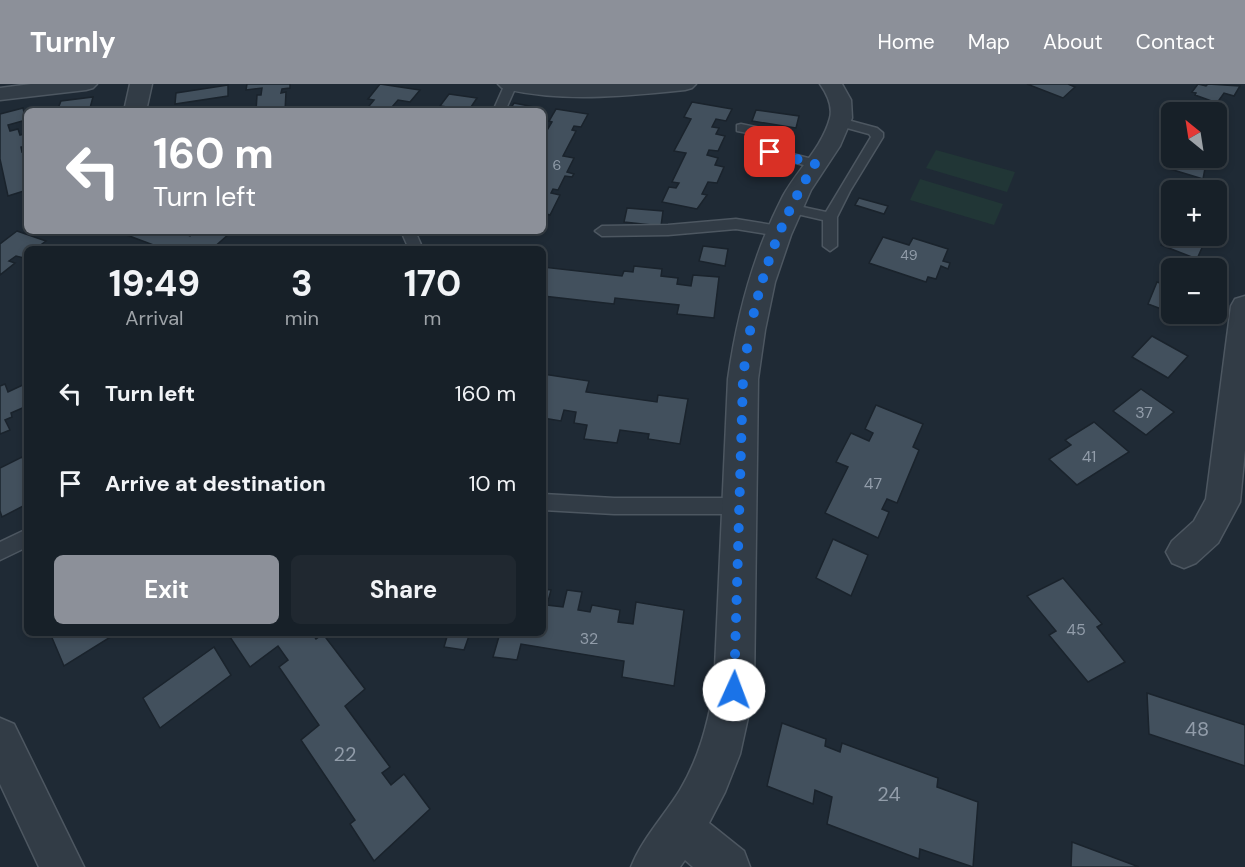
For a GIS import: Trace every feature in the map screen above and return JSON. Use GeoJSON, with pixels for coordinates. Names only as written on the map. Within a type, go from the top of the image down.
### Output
{"type":"FeatureCollection","features":[{"type":"Feature","properties":{"kind":"street"},"geometry":{"type":"LineString","coordinates":[[0,94],[86,84]]}},
{"type":"Feature","properties":{"kind":"street"},"geometry":{"type":"LineString","coordinates":[[136,108],[141,84]]}},
{"type":"Feature","properties":{"kind":"street"},"geometry":{"type":"LineString","coordinates":[[510,84],[544,88],[604,90],[686,84]]}},
{"type":"Feature","properties":{"kind":"street"},"geometry":{"type":"LineString","coordinates":[[653,867],[681,829],[717,762],[734,690],[743,379],[747,346],[756,299],[784,219],[840,122],[841,104],[831,84]]}},
{"type":"Feature","properties":{"kind":"street"},"geometry":{"type":"LineString","coordinates":[[1184,552],[1206,532],[1223,502],[1245,306]]}},
{"type":"Feature","properties":{"kind":"street"},"geometry":{"type":"LineString","coordinates":[[0,738],[62,867]]}},
{"type":"Feature","properties":{"kind":"street"},"geometry":{"type":"LineString","coordinates":[[681,829],[728,867]]}},
{"type":"Feature","properties":{"kind":"lane"},"geometry":{"type":"LineString","coordinates":[[500,108],[510,84]]}},
{"type":"Feature","properties":{"kind":"lane"},"geometry":{"type":"LineString","coordinates":[[830,246],[830,217],[843,191],[877,137],[877,133],[873,131],[840,122]]}},
{"type":"Feature","properties":{"kind":"lane"},"geometry":{"type":"LineString","coordinates":[[741,128],[776,135],[770,152],[815,164]]}},
{"type":"Feature","properties":{"kind":"lane"},"geometry":{"type":"LineString","coordinates":[[602,231],[668,230],[830,217]]}},
{"type":"Feature","properties":{"kind":"lane"},"geometry":{"type":"LineString","coordinates":[[546,502],[614,506],[739,506]]}},
{"type":"Feature","properties":{"kind":"lane"},"geometry":{"type":"LineString","coordinates":[[0,551],[24,539]]}},
{"type":"Feature","properties":{"kind":"green space"},"geometry":{"type":"Polygon","coordinates":[[[936,150],[1015,172],[1007,192],[926,168],[936,150]]]}},
{"type":"Feature","properties":{"kind":"green space"},"geometry":{"type":"Polygon","coordinates":[[[920,179],[1003,204],[994,225],[910,200],[920,179]]]}},
{"type":"Feature","properties":{"kind":"building"},"geometry":{"type":"Polygon","coordinates":[[[247,84],[290,84],[290,88],[282,89],[281,93],[286,92],[285,108],[256,108],[257,95],[261,95],[262,88],[246,90],[247,84]]]}},
{"type":"Feature","properties":{"kind":"building"},"geometry":{"type":"Polygon","coordinates":[[[380,84],[420,90],[410,102],[398,100],[392,107],[398,108],[367,108],[374,100],[368,99],[380,84]]]}},
{"type":"Feature","properties":{"kind":"building"},"geometry":{"type":"Polygon","coordinates":[[[1027,84],[1068,84],[1075,87],[1063,98],[1027,84]]]}},
{"type":"Feature","properties":{"kind":"building"},"geometry":{"type":"Polygon","coordinates":[[[1198,84],[1240,86],[1234,96],[1224,93],[1218,102],[1192,92],[1198,84]]]}},
{"type":"Feature","properties":{"kind":"building"},"geometry":{"type":"Polygon","coordinates":[[[228,85],[228,96],[175,104],[176,93],[228,85]]]}},
{"type":"Feature","properties":{"kind":"building"},"geometry":{"type":"Polygon","coordinates":[[[449,94],[477,98],[470,108],[440,106],[449,94]]]}},
{"type":"Feature","properties":{"kind":"building"},"geometry":{"type":"Polygon","coordinates":[[[93,97],[90,108],[58,108],[61,101],[93,97]]]}},
{"type":"Feature","properties":{"kind":"building"},"geometry":{"type":"Polygon","coordinates":[[[692,102],[732,109],[726,121],[716,119],[712,127],[719,128],[716,134],[725,136],[718,151],[709,150],[707,155],[718,158],[715,165],[724,167],[717,183],[708,182],[702,194],[707,195],[697,209],[662,202],[669,187],[676,188],[679,183],[672,182],[686,153],[674,151],[691,119],[684,117],[692,102]]]}},
{"type":"Feature","properties":{"kind":"building"},"geometry":{"type":"Polygon","coordinates":[[[514,103],[534,107],[533,108],[511,108],[514,103]]]}},
{"type":"Feature","properties":{"kind":"building"},"geometry":{"type":"Polygon","coordinates":[[[23,108],[24,112],[24,121],[8,125],[10,131],[18,129],[20,135],[24,134],[24,146],[21,147],[22,152],[24,152],[24,191],[8,196],[0,159],[0,114],[23,108]]]}},
{"type":"Feature","properties":{"kind":"building"},"geometry":{"type":"Polygon","coordinates":[[[556,109],[588,114],[581,127],[574,126],[572,130],[576,131],[563,156],[574,158],[567,172],[574,174],[572,177],[565,176],[558,190],[553,189],[551,193],[560,195],[550,215],[546,214],[546,132],[552,122],[549,121],[556,109]]]}},
{"type":"Feature","properties":{"kind":"building"},"geometry":{"type":"Polygon","coordinates":[[[756,110],[799,116],[796,128],[752,121],[756,110]]]}},
{"type":"Feature","properties":{"kind":"building"},"geometry":{"type":"Polygon","coordinates":[[[1170,168],[1205,168],[1203,179],[1170,168]]]}},
{"type":"Feature","properties":{"kind":"building"},"geometry":{"type":"Polygon","coordinates":[[[859,198],[888,206],[884,214],[855,205],[859,198]]]}},
{"type":"Feature","properties":{"kind":"building"},"geometry":{"type":"Polygon","coordinates":[[[627,208],[663,211],[661,226],[624,222],[627,208]]]}},
{"type":"Feature","properties":{"kind":"building"},"geometry":{"type":"Polygon","coordinates":[[[17,231],[46,241],[39,246],[24,246],[24,258],[16,256],[9,261],[15,263],[0,275],[0,244],[17,231]]]}},
{"type":"Feature","properties":{"kind":"building"},"geometry":{"type":"Polygon","coordinates":[[[124,234],[186,234],[190,236],[192,234],[229,234],[215,246],[156,246],[124,234]]]}},
{"type":"Feature","properties":{"kind":"building"},"geometry":{"type":"Polygon","coordinates":[[[883,237],[909,245],[913,238],[948,249],[943,261],[950,263],[948,269],[941,266],[936,279],[928,277],[926,282],[869,263],[883,237]]]}},
{"type":"Feature","properties":{"kind":"building"},"geometry":{"type":"Polygon","coordinates":[[[703,246],[728,249],[725,266],[699,261],[703,246]]]}},
{"type":"Feature","properties":{"kind":"building"},"geometry":{"type":"Polygon","coordinates":[[[1164,246],[1203,246],[1197,258],[1164,246]]]}},
{"type":"Feature","properties":{"kind":"building"},"geometry":{"type":"Polygon","coordinates":[[[634,266],[662,269],[661,276],[678,278],[677,284],[691,286],[693,275],[719,277],[714,318],[677,314],[679,305],[615,298],[614,304],[546,296],[546,267],[622,276],[624,271],[633,272],[634,266]]]}},
{"type":"Feature","properties":{"kind":"building"},"geometry":{"type":"Polygon","coordinates":[[[1157,282],[1161,283],[1161,309],[1148,304],[1157,282]]]}},
{"type":"Feature","properties":{"kind":"building"},"geometry":{"type":"Polygon","coordinates":[[[1152,336],[1188,356],[1168,378],[1132,357],[1152,336]]]}},
{"type":"Feature","properties":{"kind":"building"},"geometry":{"type":"Polygon","coordinates":[[[546,374],[589,381],[586,392],[657,402],[658,395],[688,399],[680,444],[648,439],[649,434],[620,430],[617,443],[584,439],[587,425],[574,423],[576,412],[564,410],[561,421],[546,418],[546,374]]]}},
{"type":"Feature","properties":{"kind":"building"},"geometry":{"type":"Polygon","coordinates":[[[5,384],[8,392],[24,384],[24,407],[11,413],[12,417],[5,420],[10,430],[0,434],[0,386],[5,384]]]}},
{"type":"Feature","properties":{"kind":"building"},"geometry":{"type":"Polygon","coordinates":[[[1141,389],[1174,412],[1146,435],[1113,411],[1141,389]]]}},
{"type":"Feature","properties":{"kind":"building"},"geometry":{"type":"Polygon","coordinates":[[[876,405],[923,424],[913,447],[919,450],[897,503],[887,499],[882,509],[889,512],[878,538],[825,513],[848,467],[836,462],[851,433],[869,441],[873,433],[865,429],[876,405]]]}},
{"type":"Feature","properties":{"kind":"building"},"geometry":{"type":"Polygon","coordinates":[[[1094,422],[1129,452],[1077,485],[1049,459],[1071,445],[1065,440],[1094,422]]]}},
{"type":"Feature","properties":{"kind":"building"},"geometry":{"type":"Polygon","coordinates":[[[22,457],[24,462],[24,506],[2,517],[0,511],[0,468],[22,457]]]}},
{"type":"Feature","properties":{"kind":"building"},"geometry":{"type":"Polygon","coordinates":[[[833,539],[868,555],[851,596],[816,578],[833,539]]]}},
{"type":"Feature","properties":{"kind":"building"},"geometry":{"type":"Polygon","coordinates":[[[1063,578],[1102,624],[1097,627],[1125,662],[1088,682],[1049,635],[1056,631],[1027,596],[1063,578]]]}},
{"type":"Feature","properties":{"kind":"building"},"geometry":{"type":"Polygon","coordinates":[[[546,589],[551,590],[547,605],[563,607],[567,590],[582,592],[578,610],[590,612],[592,605],[620,610],[618,622],[633,624],[636,602],[684,610],[674,686],[622,677],[624,661],[521,644],[517,660],[493,657],[499,636],[546,636],[546,589]]]}},
{"type":"Feature","properties":{"kind":"building"},"geometry":{"type":"Polygon","coordinates":[[[51,636],[112,636],[64,666],[51,636]]]}},
{"type":"Feature","properties":{"kind":"building"},"geometry":{"type":"Polygon","coordinates":[[[229,636],[314,636],[316,639],[325,636],[365,689],[345,706],[390,767],[382,773],[391,785],[404,774],[430,809],[374,861],[350,824],[355,820],[301,740],[319,725],[279,667],[288,660],[278,646],[250,667],[229,636]]]}},
{"type":"Feature","properties":{"kind":"building"},"geometry":{"type":"Polygon","coordinates":[[[447,636],[469,636],[464,650],[444,647],[447,636]]]}},
{"type":"Feature","properties":{"kind":"building"},"geometry":{"type":"Polygon","coordinates":[[[214,647],[231,675],[160,728],[143,698],[214,647]]]}},
{"type":"Feature","properties":{"kind":"building"},"geometry":{"type":"Polygon","coordinates":[[[1147,693],[1245,725],[1245,766],[1149,734],[1147,693]]]}},
{"type":"Feature","properties":{"kind":"building"},"geometry":{"type":"Polygon","coordinates":[[[782,723],[826,739],[825,746],[840,752],[842,743],[938,778],[937,787],[978,802],[973,867],[920,849],[919,859],[827,824],[832,797],[815,790],[813,804],[767,786],[782,723]]]}},
{"type":"Feature","properties":{"kind":"building"},"geometry":{"type":"Polygon","coordinates":[[[1072,842],[1139,867],[1071,867],[1072,842]]]}},
{"type":"Feature","properties":{"kind":"route"},"geometry":{"type":"LineString","coordinates":[[734,690],[743,379],[747,346],[756,299],[776,239],[787,213],[815,164],[770,152]]}}]}
